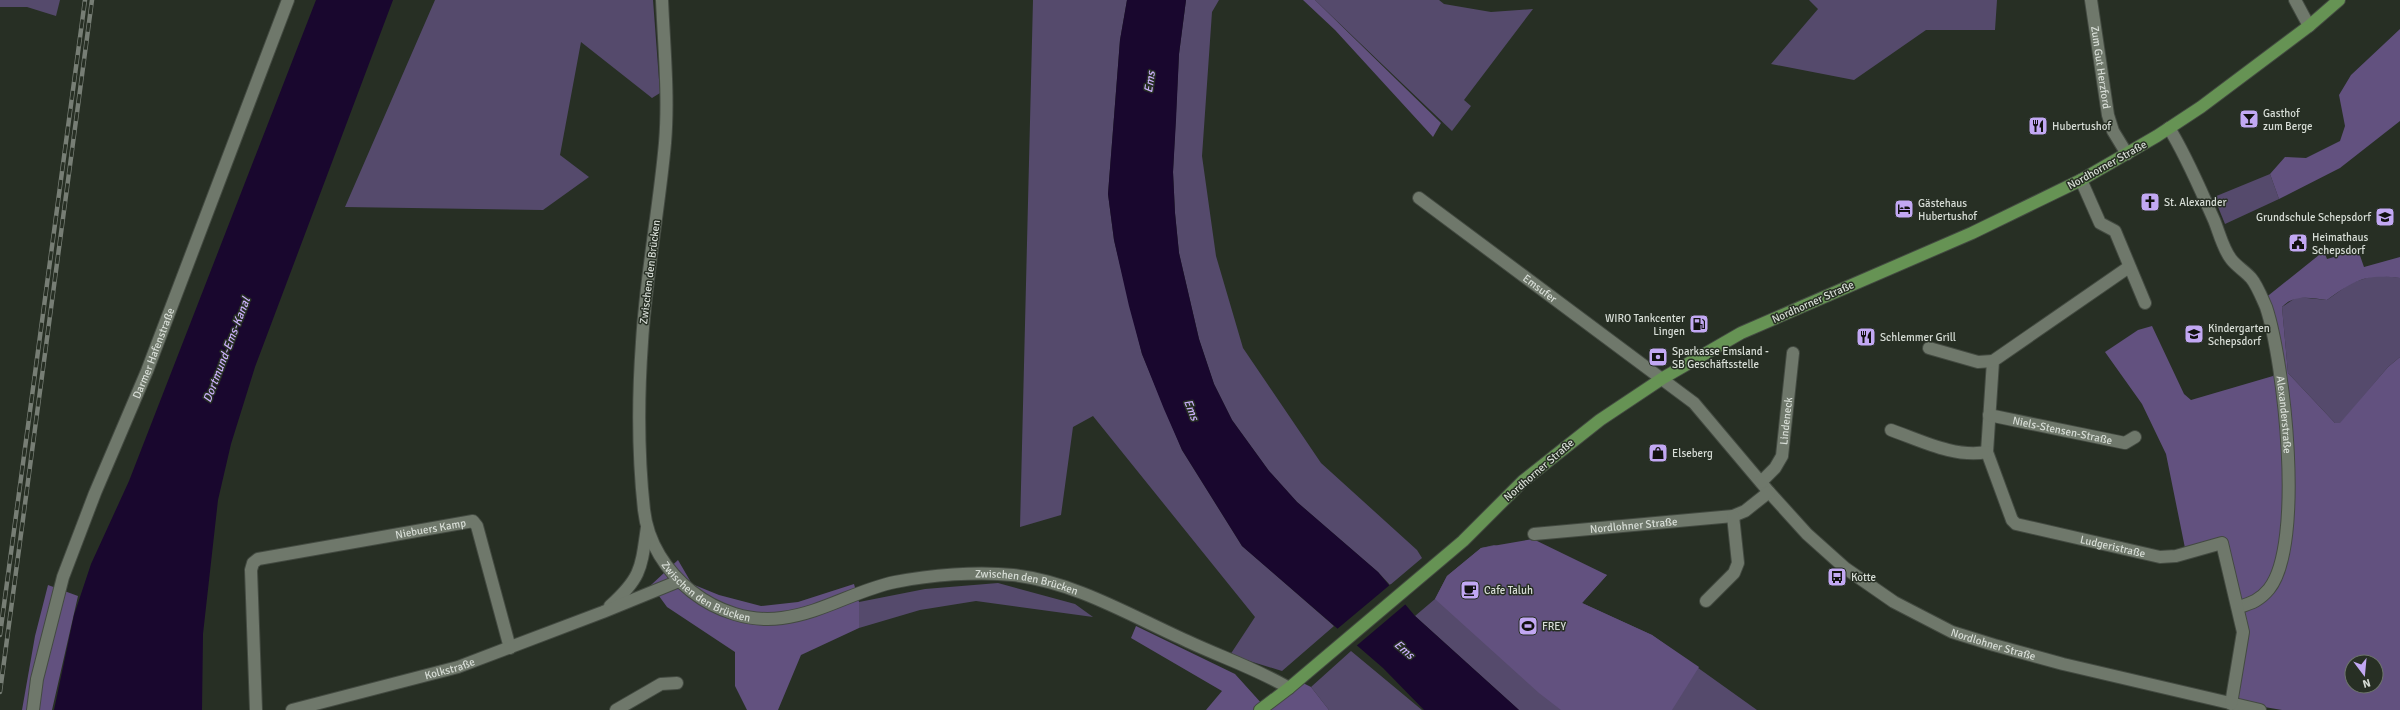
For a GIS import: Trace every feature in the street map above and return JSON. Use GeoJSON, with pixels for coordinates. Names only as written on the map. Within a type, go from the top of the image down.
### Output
{"type":"FeatureCollection","features":[{"type":"Feature","properties":{"kind":"main road","name":"Nordhorner Straße"},"geometry":{"type":"LineString","coordinates":[[1260,710],[1289,688],[1463,541],[1523,481],[1600,420],[1663,378],[1741,333],[1972,233],[2082,180],[2169,128],[2309,26],[2339,0]]}},
{"type":"Feature","properties":{"kind":"street","name":"Darmer Hafenstraße"},"geometry":{"type":"LineString","coordinates":[[33,710],[37,679],[63,577],[95,493],[147,371],[288,0]]}},
{"type":"Feature","properties":{"kind":"street","name":"Zwischen den Brücken"},"geometry":{"type":"LineString","coordinates":[[662,0],[666,78],[665,140],[642,340],[640,388],[644,512],[647,525],[656,548],[668,569],[679,581],[704,599],[746,617],[780,619],[810,612],[892,583],[930,577],[1011,575],[1073,590],[1289,688]]}},
{"type":"Feature","properties":{"kind":"street","name":"Zum Gut Herzford"},"geometry":{"type":"LineString","coordinates":[[2091,0],[2108,115],[2113,131],[2127,154]]}},
{"type":"Feature","properties":{"kind":"street"},"geometry":{"type":"LineString","coordinates":[[2296,0],[2309,26]]}},
{"type":"Feature","properties":{"kind":"street","name":"Alexanderstraße"},"geometry":{"type":"LineString","coordinates":[[2169,128],[2189,163],[2230,259],[2252,279],[2261,296],[2269,320],[2278,360],[2287,444],[2290,502],[2286,544],[2282,563],[2270,588],[2256,602],[2239,607]]}},
{"type":"Feature","properties":{"kind":"street"},"geometry":{"type":"LineString","coordinates":[[2082,180],[2100,224],[2115,231],[2144,303]]}},
{"type":"Feature","properties":{"kind":"street","name":"Emsufer"},"geometry":{"type":"LineString","coordinates":[[1419,198],[1663,378]]}},
{"type":"Feature","properties":{"kind":"street"},"geometry":{"type":"LineString","coordinates":[[1929,348],[1978,362],[1993,361],[2129,267]]}},
{"type":"Feature","properties":{"kind":"street","name":"Lindeneck"},"geometry":{"type":"LineString","coordinates":[[1761,482],[1775,468],[1782,456],[1793,353]]}},
{"type":"Feature","properties":{"kind":"street","name":"Ludgeristraße"},"geometry":{"type":"LineString","coordinates":[[1993,361],[1987,452],[2012,520],[2016,524],[2160,557],[2176,556],[2222,543],[2239,607]]}},
{"type":"Feature","properties":{"kind":"street","name":"Nordlohner Straße"},"geometry":{"type":"LineString","coordinates":[[1663,378],[1694,403],[1769,492],[1811,538],[1845,568],[1871,588],[1926,620],[1952,632],[1994,645],[2260,710]]}},
{"type":"Feature","properties":{"kind":"street","name":"Niels-Stensen-Straße"},"geometry":{"type":"LineString","coordinates":[[1989,415],[2125,443],[2135,437]]}},
{"type":"Feature","properties":{"kind":"street"},"geometry":{"type":"LineString","coordinates":[[1891,430],[1941,449],[1975,454],[1987,452]]}},
{"type":"Feature","properties":{"kind":"street","name":"Nordlohner Straße"},"geometry":{"type":"LineString","coordinates":[[1534,534],[1733,516],[1745,511],[1769,492]]}},
{"type":"Feature","properties":{"kind":"street"},"geometry":{"type":"LineString","coordinates":[[1706,601],[1734,573],[1738,563],[1733,516]]}},
{"type":"Feature","properties":{"kind":"street","name":"Niebuers Kamp"},"geometry":{"type":"LineString","coordinates":[[256,710],[251,570],[253,563],[258,559],[473,521],[477,526],[491,574],[510,648]]}},
{"type":"Feature","properties":{"kind":"street","name":"Kolkstraße"},"geometry":{"type":"LineString","coordinates":[[603,612],[630,588],[640,569],[647,525]]}},
{"type":"Feature","properties":{"kind":"street","name":"Kolkstraße"},"geometry":{"type":"LineString","coordinates":[[292,710],[458,667],[603,612],[679,581]]}},
{"type":"Feature","properties":{"kind":"street"},"geometry":{"type":"LineString","coordinates":[[2231,704],[2243,632],[2239,607]]}},
{"type":"Feature","properties":{"kind":"street"},"geometry":{"type":"LineString","coordinates":[[616,710],[661,684],[677,683]]}},
{"type":"Feature","properties":{"kind":"shaded area"},"geometry":{"type":"Polygon","coordinates":[[[0,0],[60,0],[56,16],[27,7],[0,7],[0,0]]]}},
{"type":"Feature","properties":{"kind":"shaded area"},"geometry":{"type":"Polygon","coordinates":[[[435,0],[653,0],[660,93],[652,98],[581,42],[560,155],[589,177],[543,210],[345,207],[435,0]]]}},
{"type":"Feature","properties":{"kind":"shaded area"},"geometry":{"type":"Polygon","coordinates":[[[1033,0],[1127,0],[1120,40],[1108,194],[1114,240],[1142,354],[1182,450],[1242,546],[1334,626],[1282,671],[1230,655],[1255,617],[1093,416],[1073,427],[1061,515],[1020,527],[1033,0]]]}},
{"type":"Feature","properties":{"kind":"shaded area"},"geometry":{"type":"Polygon","coordinates":[[[1186,0],[1219,0],[1212,12],[1202,156],[1216,256],[1243,348],[1321,463],[1417,550],[1422,558],[1390,585],[1378,572],[1297,502],[1269,471],[1232,420],[1214,384],[1199,339],[1179,253],[1175,213],[1173,172],[1179,54],[1186,0]]]}},
{"type":"Feature","properties":{"kind":"shaded area"},"geometry":{"type":"Polygon","coordinates":[[[1303,0],[1315,0],[1441,123],[1433,137],[1335,30],[1303,0]]]}},
{"type":"Feature","properties":{"kind":"shaded area"},"geometry":{"type":"Polygon","coordinates":[[[1315,0],[1439,0],[1444,4],[1491,12],[1533,9],[1464,100],[1471,106],[1452,131],[1315,0]]]}},
{"type":"Feature","properties":{"kind":"shaded area"},"geometry":{"type":"Polygon","coordinates":[[[1809,0],[1997,0],[1995,30],[1926,30],[1854,80],[1771,64],[1818,9],[1809,0]]]}},
{"type":"Feature","properties":{"kind":"shaded area"},"geometry":{"type":"Polygon","coordinates":[[[2400,29],[2400,121],[2340,168],[2279,199],[2270,174],[2285,157],[2306,158],[2340,141],[2345,126],[2339,95],[2351,75],[2400,29]]]}},
{"type":"Feature","properties":{"kind":"shaded area"},"geometry":{"type":"Polygon","coordinates":[[[2270,174],[2279,199],[2225,224],[2214,197],[2270,174]]]}},
{"type":"Feature","properties":{"kind":"shaded area"},"geometry":{"type":"Polygon","coordinates":[[[2358,250],[2364,267],[2400,257],[2400,278],[2369,278],[2353,283],[2327,300],[2303,298],[2292,300],[2282,307],[2288,373],[2335,423],[2340,423],[2388,367],[2400,357],[2400,710],[2282,710],[2235,702],[2239,637],[2217,541],[2185,548],[2166,454],[2142,404],[2105,352],[2138,330],[2152,326],[2184,394],[2191,400],[2273,376],[2278,361],[2264,299],[2324,251],[2327,259],[2358,250]]]}},
{"type":"Feature","properties":{"kind":"shaded area"},"geometry":{"type":"Polygon","coordinates":[[[2376,275],[2400,278],[2400,357],[2388,367],[2340,424],[2335,423],[2288,373],[2282,307],[2297,297],[2327,300],[2351,283],[2376,275]]]}},
{"type":"Feature","properties":{"kind":"shaded area","name":"FREY"},"geometry":{"type":"Polygon","coordinates":[[[1533,539],[1607,575],[1582,603],[1652,635],[1699,667],[1672,710],[1561,710],[1539,693],[1435,599],[1447,576],[1481,548],[1533,539]]]}},
{"type":"Feature","properties":{"kind":"shaded area","name":"FREY"},"geometry":{"type":"Polygon","coordinates":[[[1494,545],[1607,575],[1582,603],[1652,635],[1757,710],[1519,710],[1415,616],[1435,599],[1447,576],[1481,548],[1494,545]]]}},
{"type":"Feature","properties":{"kind":"shaded area"},"geometry":{"type":"Polygon","coordinates":[[[678,560],[692,584],[719,595],[761,606],[798,602],[854,584],[859,602],[859,628],[801,655],[778,710],[747,710],[735,686],[735,652],[667,607],[651,585],[678,560]]]}},
{"type":"Feature","properties":{"kind":"shaded area"},"geometry":{"type":"Polygon","coordinates":[[[998,583],[1075,604],[1093,617],[976,601],[920,610],[859,628],[859,602],[925,589],[998,583]]]}},
{"type":"Feature","properties":{"kind":"shaded area"},"geometry":{"type":"Polygon","coordinates":[[[48,585],[78,596],[52,710],[22,710],[35,636],[48,585]]]}},
{"type":"Feature","properties":{"kind":"shaded area"},"geometry":{"type":"Polygon","coordinates":[[[1136,626],[1235,674],[1263,705],[1295,679],[1311,687],[1329,710],[1206,710],[1222,691],[1131,638],[1136,626]]]}},
{"type":"Feature","properties":{"kind":"shaded area"},"geometry":{"type":"Polygon","coordinates":[[[1351,651],[1422,710],[1329,710],[1311,687],[1351,651]]]}},
{"type":"Feature","properties":{"kind":"water","name":"Dortmund-Ems-Kanal"},"geometry":{"type":"Polygon","coordinates":[[[316,0],[393,0],[255,367],[231,444],[218,500],[203,634],[202,710],[54,710],[74,615],[91,564],[129,481],[316,0]]]}},
{"type":"Feature","properties":{"kind":"water","name":"Ems"},"geometry":{"type":"Polygon","coordinates":[[[1127,0],[1186,0],[1179,54],[1173,172],[1179,253],[1199,339],[1214,384],[1232,420],[1269,471],[1297,502],[1378,572],[1415,616],[1519,710],[1424,710],[1383,668],[1242,546],[1182,450],[1142,354],[1114,240],[1108,194],[1120,40],[1127,0]]]}},
{"type":"Feature","properties":{"kind":"pier"},"geometry":{"type":"Polygon","coordinates":[[[1391,584],[1407,603],[1355,647],[1336,630],[1391,584]]]}},
{"type":"Feature","properties":{"kind":"railway"},"geometry":{"type":"LineString","coordinates":[[0,635],[85,0]]}},
{"type":"Feature","properties":{"kind":"railway"},"geometry":{"type":"LineString","coordinates":[[0,692],[92,0]]}},
{"type":"Feature","properties":{"kind":"place","name":"Gasthof zum Berge"},"geometry":{"type":"Point","coordinates":[2249,119]}},
{"type":"Feature","properties":{"kind":"place","name":"Hubertushof"},"geometry":{"type":"Point","coordinates":[2038,126]}},
{"type":"Feature","properties":{"kind":"place","name":"St. Alexander"},"geometry":{"type":"Point","coordinates":[2150,202]}},
{"type":"Feature","properties":{"kind":"place","name":"Gästehaus Hubertushof"},"geometry":{"type":"Point","coordinates":[1904,209]}},
{"type":"Feature","properties":{"kind":"place","name":"Grundschule Schepsdorf"},"geometry":{"type":"Point","coordinates":[2385,217]}},
{"type":"Feature","properties":{"kind":"place","name":"Heimathaus Schepsdorf"},"geometry":{"type":"Point","coordinates":[2298,243]}},
{"type":"Feature","properties":{"kind":"place","name":"WIRO Tankcenter Lingen"},"geometry":{"type":"Point","coordinates":[1699,324]}},
{"type":"Feature","properties":{"kind":"place","name":"Kindergarten Schepsdorf"},"geometry":{"type":"Point","coordinates":[2194,334]}},
{"type":"Feature","properties":{"kind":"place","name":"Schlemmer Grill"},"geometry":{"type":"Point","coordinates":[1866,337]}},
{"type":"Feature","properties":{"kind":"place","name":"Sparkasse Emsland - SB Geschäftsstelle"},"geometry":{"type":"Point","coordinates":[1658,357]}},
{"type":"Feature","properties":{"kind":"place","name":"Elseberg"},"geometry":{"type":"Point","coordinates":[1658,453]}},
{"type":"Feature","properties":{"kind":"place","name":"Kotte"},"geometry":{"type":"Point","coordinates":[1837,577]}},
{"type":"Feature","properties":{"kind":"place","name":"Cafe Taluh"},"geometry":{"type":"Point","coordinates":[1470,590]}},
{"type":"Feature","properties":{"kind":"place","name":"FREY"},"geometry":{"type":"Point","coordinates":[1528,626]}}]}
